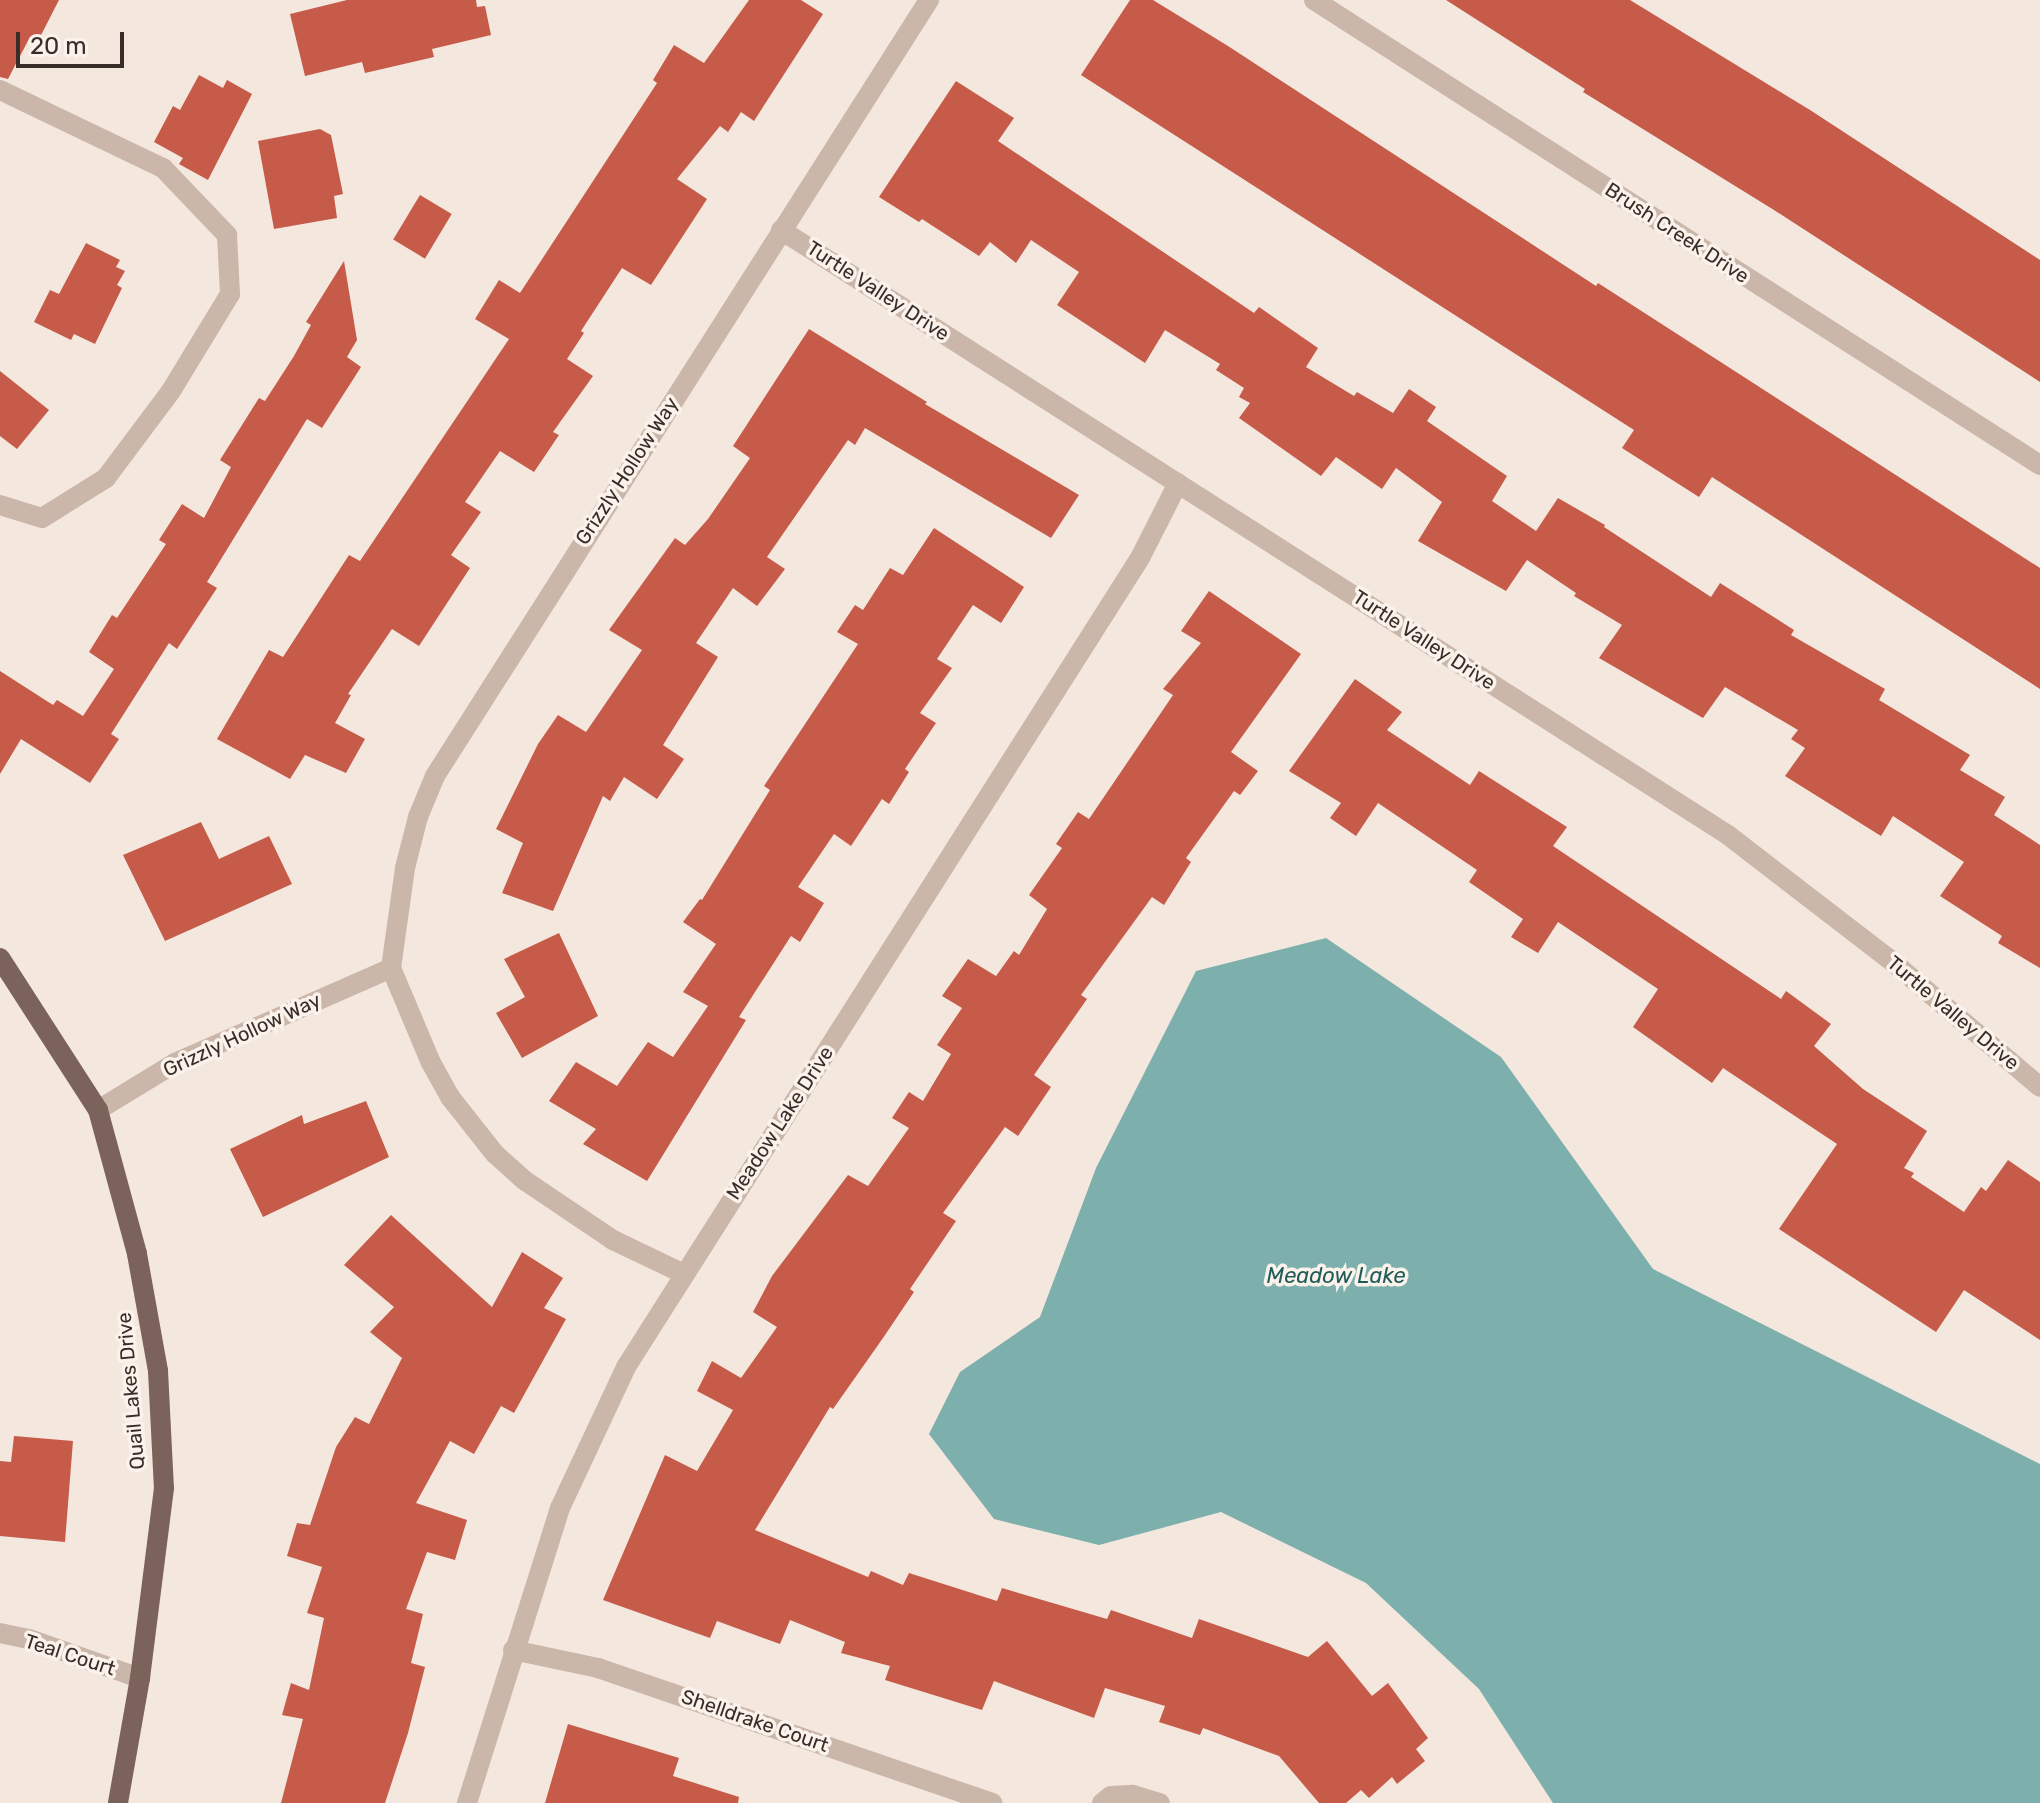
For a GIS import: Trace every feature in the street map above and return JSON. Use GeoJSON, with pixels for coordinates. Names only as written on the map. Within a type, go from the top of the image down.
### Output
{"type":"FeatureCollection","features":[{"type":"Feature","properties":{"kind":"main road","name":"Quail Lakes Drive"},"geometry":{"type":"LineString","coordinates":[[0,958],[98,1110],[137,1254],[158,1371],[164,1488],[140,1678],[118,1803]]}},
{"type":"Feature","properties":{"kind":"street","name":"Grizzly Hollow Way"},"geometry":{"type":"LineString","coordinates":[[98,1110],[175,1063],[391,968],[405,868],[418,817],[435,776],[929,0]]}},
{"type":"Feature","properties":{"kind":"street","name":"Brush Creek Drive"},"geometry":{"type":"LineString","coordinates":[[1314,0],[2040,465]]}},
{"type":"Feature","properties":{"kind":"street"},"geometry":{"type":"LineString","coordinates":[[0,90],[163,168],[227,235],[230,294],[171,391],[106,478],[42,518],[0,505]]}},
{"type":"Feature","properties":{"kind":"street","name":"Turtle Valley Drive"},"geometry":{"type":"LineString","coordinates":[[781,230],[1728,835],[1793,881],[2040,1087]]}},
{"type":"Feature","properties":{"kind":"street","name":"Meadow Lake Drive"},"geometry":{"type":"LineString","coordinates":[[467,1803],[513,1650],[578,1466],[626,1367],[1140,558],[1178,483]]}},
{"type":"Feature","properties":{"kind":"street"},"geometry":{"type":"LineString","coordinates":[[391,968],[431,1063],[450,1097],[495,1154],[524,1180],[613,1240],[684,1274]]}},
{"type":"Feature","properties":{"kind":"street","name":"Teal Court"},"geometry":{"type":"LineString","coordinates":[[0,1633],[29,1639],[140,1678]]}},
{"type":"Feature","properties":{"kind":"street","name":"Shelldrake Court"},"geometry":{"type":"LineString","coordinates":[[513,1650],[598,1668],[993,1803]]}},
{"type":"Feature","properties":{"kind":"street"},"geometry":{"type":"LineString","coordinates":[[1102,1803],[1111,1796],[1133,1795],[1160,1803]]}},
{"type":"Feature","properties":{"kind":"water","name":"Meadow Lake"},"geometry":{"type":"Polygon","coordinates":[[[1326,938],[1501,1057],[1653,1269],[2040,1464],[2040,1803],[1553,1803],[1479,1689],[1366,1583],[1221,1512],[1099,1545],[994,1519],[929,1434],[960,1372],[1040,1317],[1096,1168],[1196,971],[1326,938]]]}},
{"type":"Feature","properties":{"kind":"building"},"geometry":{"type":"Polygon","coordinates":[[[0,0],[59,0],[38,41],[30,37],[8,79],[0,77],[0,0]]]}},
{"type":"Feature","properties":{"kind":"building"},"geometry":{"type":"Polygon","coordinates":[[[347,0],[476,0],[477,7],[485,6],[491,35],[432,49],[434,57],[365,73],[362,62],[305,76],[290,14],[347,0]]]}},
{"type":"Feature","properties":{"kind":"building"},"geometry":{"type":"Polygon","coordinates":[[[749,0],[801,0],[823,14],[754,121],[741,112],[728,132],[720,126],[677,179],[707,199],[651,285],[622,268],[581,331],[584,333],[567,359],[593,376],[553,432],[559,435],[534,472],[500,451],[465,502],[481,512],[451,555],[470,568],[419,646],[392,629],[348,694],[351,695],[335,723],[365,739],[346,773],[305,755],[290,779],[217,739],[269,650],[283,657],[349,555],[360,561],[509,339],[475,319],[499,280],[520,293],[657,83],[653,80],[674,45],[704,63],[749,0]]]}},
{"type":"Feature","properties":{"kind":"building"},"geometry":{"type":"Polygon","coordinates":[[[1130,0],[1153,0],[1228,46],[1596,286],[1598,283],[2040,568],[2040,689],[1712,477],[1699,497],[1622,448],[1634,430],[1081,75],[1130,0]]]}},
{"type":"Feature","properties":{"kind":"building"},"geometry":{"type":"Polygon","coordinates":[[[1446,0],[1630,0],[1810,110],[2040,260],[2040,382],[1774,210],[1583,92],[1585,89],[1446,0]]]}},
{"type":"Feature","properties":{"kind":"building"},"geometry":{"type":"Polygon","coordinates":[[[199,75],[223,88],[227,80],[252,94],[208,180],[179,164],[183,158],[154,142],[173,106],[180,110],[199,75]]]}},
{"type":"Feature","properties":{"kind":"building"},"geometry":{"type":"Polygon","coordinates":[[[956,81],[1014,118],[998,141],[1254,313],[1259,307],[1318,348],[1306,367],[1354,396],[1357,392],[1393,413],[1409,389],[1436,407],[1427,421],[1507,476],[1492,501],[1536,531],[1558,498],[1605,525],[1711,597],[1720,583],[1794,630],[1791,635],[1885,689],[1879,700],[1970,755],[1960,770],[2005,797],[1994,815],[2040,845],[2040,968],[1998,943],[2002,936],[1940,896],[1964,862],[1893,816],[1881,836],[1785,776],[1805,748],[1791,739],[1798,730],[1725,687],[1703,718],[1599,658],[1622,625],[1574,596],[1576,593],[1527,560],[1506,591],[1418,541],[1442,502],[1396,468],[1382,489],[1336,457],[1321,476],[1239,418],[1250,403],[1239,397],[1244,388],[1216,370],[1220,364],[1165,330],[1145,363],[1057,305],[1079,272],[1031,240],[1016,263],[990,242],[979,256],[922,219],[919,222],[879,197],[956,81]]]}},
{"type":"Feature","properties":{"kind":"building"},"geometry":{"type":"Polygon","coordinates":[[[320,129],[331,135],[343,194],[334,196],[337,218],[274,229],[258,141],[320,129]]]}},
{"type":"Feature","properties":{"kind":"building"},"geometry":{"type":"Polygon","coordinates":[[[420,195],[452,214],[425,259],[393,240],[420,195]]]}},
{"type":"Feature","properties":{"kind":"building"},"geometry":{"type":"Polygon","coordinates":[[[86,243],[120,260],[116,267],[125,271],[117,285],[122,288],[95,344],[74,334],[71,340],[34,322],[50,290],[59,294],[86,243]]]}},
{"type":"Feature","properties":{"kind":"building"},"geometry":{"type":"Polygon","coordinates":[[[344,261],[357,340],[347,357],[361,367],[322,428],[307,419],[207,582],[217,588],[177,649],[169,643],[111,734],[119,739],[90,783],[21,739],[0,774],[0,671],[53,705],[57,700],[83,716],[114,669],[89,652],[112,615],[117,618],[166,544],[159,540],[182,504],[204,518],[231,467],[220,460],[259,398],[265,401],[294,356],[311,325],[306,322],[344,261]]]}},
{"type":"Feature","properties":{"kind":"building"},"geometry":{"type":"Polygon","coordinates":[[[809,329],[927,402],[925,404],[1079,495],[1051,538],[865,428],[855,445],[848,440],[767,557],[785,569],[757,606],[733,588],[696,643],[718,657],[663,745],[684,759],[657,799],[624,777],[610,801],[603,796],[553,911],[502,893],[523,843],[496,829],[538,744],[558,715],[586,732],[642,650],[609,630],[675,538],[685,545],[708,519],[750,458],[733,446],[809,329]]]}},
{"type":"Feature","properties":{"kind":"building"},"geometry":{"type":"Polygon","coordinates":[[[0,371],[49,410],[17,449],[0,436],[0,371]]]}},
{"type":"Feature","properties":{"kind":"building"},"geometry":{"type":"Polygon","coordinates":[[[934,528],[1024,587],[1001,623],[973,605],[937,659],[952,668],[920,713],[936,723],[905,769],[909,772],[889,804],[882,799],[851,846],[834,834],[798,887],[824,903],[800,942],[791,936],[739,1017],[746,1020],[647,1181],[583,1144],[596,1129],[549,1101],[576,1062],[617,1086],[648,1042],[673,1057],[708,1006],[683,992],[716,944],[683,922],[702,900],[770,790],[764,786],[858,644],[837,632],[855,605],[863,610],[890,568],[903,575],[934,528]]]}},
{"type":"Feature","properties":{"kind":"building"},"geometry":{"type":"Polygon","coordinates":[[[1209,591],[1301,654],[1231,752],[1258,771],[1240,795],[1234,791],[1186,858],[1191,862],[1164,905],[1152,897],[1081,995],[1087,999],[1034,1075],[1051,1087],[1018,1136],[1005,1127],[943,1213],[956,1221],[910,1289],[914,1292],[833,1409],[830,1407],[755,1530],[868,1577],[871,1571],[903,1585],[909,1573],[997,1601],[1002,1588],[1107,1619],[1111,1610],[1192,1638],[1199,1619],[1308,1657],[1327,1641],[1372,1696],[1388,1683],[1428,1738],[1416,1749],[1425,1761],[1397,1784],[1392,1777],[1369,1798],[1361,1790],[1346,1803],[1319,1803],[1279,1756],[1203,1728],[1200,1735],[1159,1722],[1165,1706],[1105,1688],[1094,1718],[994,1681],[982,1710],[885,1680],[890,1666],[841,1653],[845,1642],[790,1620],[780,1644],[717,1621],[710,1638],[603,1600],[665,1455],[697,1471],[733,1410],[697,1391],[712,1361],[741,1378],[777,1327],[753,1312],[772,1276],[848,1175],[868,1186],[909,1128],[892,1118],[909,1092],[923,1101],[951,1054],[937,1045],[962,1008],[942,996],[968,959],[996,976],[1014,951],[1019,955],[1047,909],[1029,895],[1062,848],[1056,844],[1078,812],[1089,819],[1173,695],[1163,689],[1201,643],[1181,631],[1209,591]]]}},
{"type":"Feature","properties":{"kind":"building"},"geometry":{"type":"Polygon","coordinates":[[[1355,679],[1402,712],[1387,730],[1470,785],[1479,771],[1567,827],[1553,846],[1781,999],[1786,991],[1831,1024],[1814,1046],[1863,1089],[1927,1131],[1904,1168],[1914,1173],[1911,1177],[1964,1212],[1981,1187],[1986,1191],[2008,1160],[2040,1182],[2040,1340],[1964,1290],[1936,1332],[1779,1229],[1837,1144],[1723,1068],[1712,1083],[1633,1027],[1658,989],[1558,922],[1538,953],[1511,937],[1523,919],[1469,882],[1477,870],[1378,803],[1356,836],[1330,818],[1341,803],[1289,771],[1355,679]]]}},
{"type":"Feature","properties":{"kind":"building"},"geometry":{"type":"Polygon","coordinates":[[[201,822],[219,859],[269,836],[292,884],[165,941],[123,855],[201,822]]]}},
{"type":"Feature","properties":{"kind":"building"},"geometry":{"type":"Polygon","coordinates":[[[559,933],[598,1016],[522,1058],[496,1013],[525,997],[504,959],[559,933]]]}},
{"type":"Feature","properties":{"kind":"building"},"geometry":{"type":"Polygon","coordinates":[[[366,1101],[389,1157],[263,1217],[230,1149],[302,1115],[304,1124],[366,1101]]]}},
{"type":"Feature","properties":{"kind":"building"},"geometry":{"type":"Polygon","coordinates":[[[391,1215],[492,1307],[522,1252],[563,1278],[544,1308],[566,1319],[514,1413],[501,1406],[474,1454],[450,1441],[416,1503],[467,1520],[455,1560],[427,1552],[406,1609],[423,1614],[411,1663],[425,1667],[385,1803],[281,1803],[303,1719],[282,1715],[291,1683],[309,1690],[324,1618],[307,1613],[322,1567],[287,1556],[297,1523],[310,1525],[336,1447],[355,1417],[369,1424],[402,1358],[370,1332],[394,1307],[344,1265],[391,1215]]]}},
{"type":"Feature","properties":{"kind":"building"},"geometry":{"type":"Polygon","coordinates":[[[14,1436],[73,1441],[65,1542],[0,1536],[0,1461],[11,1462],[14,1436]]]}},
{"type":"Feature","properties":{"kind":"building"},"geometry":{"type":"Polygon","coordinates":[[[568,1724],[679,1758],[673,1776],[739,1797],[738,1803],[545,1803],[568,1724]]]}}]}
